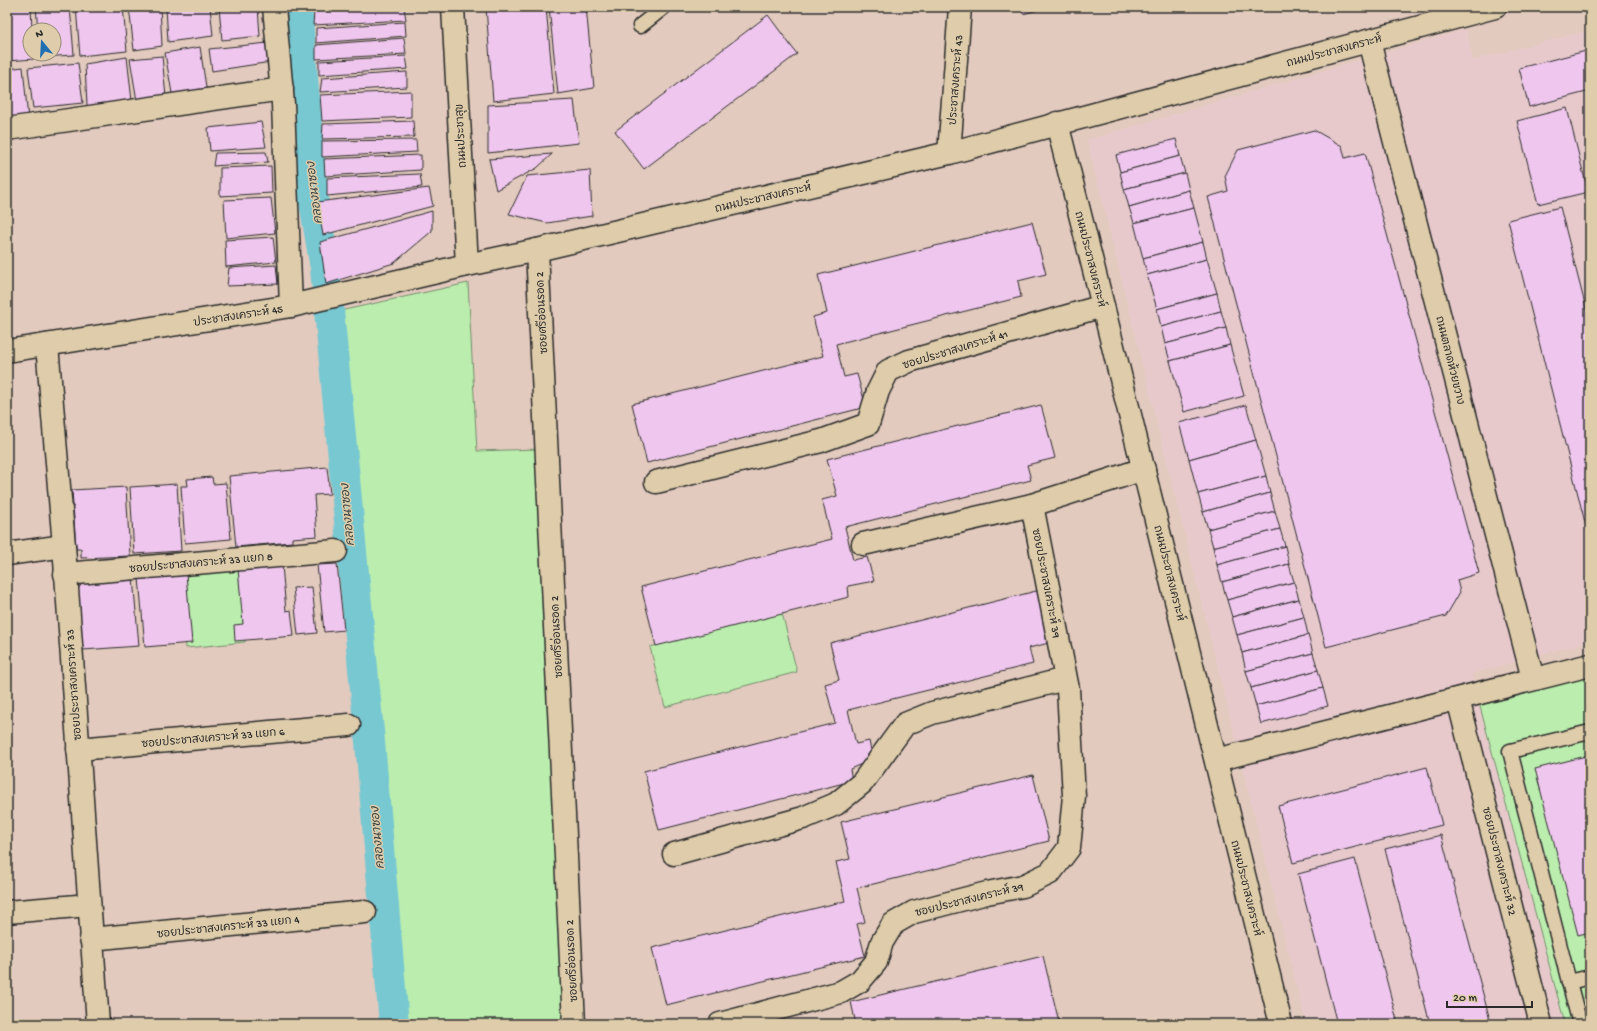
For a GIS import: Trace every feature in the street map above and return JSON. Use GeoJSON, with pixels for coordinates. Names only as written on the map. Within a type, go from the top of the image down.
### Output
{"type":"FeatureCollection","features":[{"type":"Feature","properties":{"kind":"street"},"geometry":{"type":"LineString","coordinates":[[274,7],[282,89],[291,306]]}},
{"type":"Feature","properties":{"kind":"street","name":"ถนนประชาสุข"},"geometry":{"type":"LineString","coordinates":[[453,7],[467,265]]}},
{"type":"Feature","properties":{"kind":"street","name":"ประชาสงเคราะห์ 43"},"geometry":{"type":"LineString","coordinates":[[949,153],[960,7]]}},
{"type":"Feature","properties":{"kind":"street","name":"ถนนประชาสงเคราะห์"},"geometry":{"type":"LineString","coordinates":[[467,265],[538,250],[949,153],[1495,7]]}},
{"type":"Feature","properties":{"kind":"street","name":"ถนนตลาดห้วยขวาง"},"geometry":{"type":"LineString","coordinates":[[1369,41],[1533,680]]}},
{"type":"Feature","properties":{"kind":"street"},"geometry":{"type":"LineString","coordinates":[[7,129],[282,89]]}},
{"type":"Feature","properties":{"kind":"street","name":"ถนนประชาสงเคราะห์"},"geometry":{"type":"LineString","coordinates":[[1057,123],[1104,306],[1281,1024]]}},
{"type":"Feature","properties":{"kind":"street","name":"ซอยศรีอ่อนรอด 2"},"geometry":{"type":"LineString","coordinates":[[538,250],[574,1024]]}},
{"type":"Feature","properties":{"kind":"street","name":"ประชาสงเคราะห์ 45"},"geometry":{"type":"LineString","coordinates":[[7,351],[47,346],[291,306],[467,265]]}},
{"type":"Feature","properties":{"kind":"street","name":"ซอยประชาสงเคราะห์ 41"},"geometry":{"type":"LineString","coordinates":[[656,482],[821,441],[868,424],[878,391],[888,371],[909,361],[1104,306]]}},
{"type":"Feature","properties":{"kind":"street","name":"ซอยประชาสงเคราะห์ 33"},"geometry":{"type":"LineString","coordinates":[[47,346],[64,546],[98,1024]]}},
{"type":"Feature","properties":{"kind":"street"},"geometry":{"type":"LineString","coordinates":[[863,544],[1032,505],[1144,469]]}},
{"type":"Feature","properties":{"kind":"street","name":"ซอยประชาสงเคราะห์ 39"},"geometry":{"type":"LineString","coordinates":[[720,1024],[841,992],[860,981],[876,962],[882,942],[893,924],[914,912],[987,893],[1023,886],[1050,873],[1069,848],[1074,796],[1068,689],[1032,505]]}},
{"type":"Feature","properties":{"kind":"street"},"geometry":{"type":"LineString","coordinates":[[7,554],[64,546]]}},
{"type":"Feature","properties":{"kind":"street","name":"ซอยประชาสงเคราะห์ 33 แยก 8"},"geometry":{"type":"LineString","coordinates":[[65,574],[336,551]]}},
{"type":"Feature","properties":{"kind":"street"},"geometry":{"type":"LineString","coordinates":[[1216,760],[1590,665]]}},
{"type":"Feature","properties":{"kind":"street"},"geometry":{"type":"LineString","coordinates":[[674,854],[803,818],[836,804],[862,783],[905,724],[932,713],[1065,679]]}},
{"type":"Feature","properties":{"kind":"street","name":"ซอยประชาสงเคราะห์ 32"},"geometry":{"type":"LineString","coordinates":[[1458,698],[1541,1024]]}},
{"type":"Feature","properties":{"kind":"street","name":"ซอยประชาสงเคราะห์ 33 แยก 6"},"geometry":{"type":"LineString","coordinates":[[78,749],[349,725]]}},
{"type":"Feature","properties":{"kind":"street"},"geometry":{"type":"LineString","coordinates":[[7,912],[89,905]]}},
{"type":"Feature","properties":{"kind":"street","name":"ซอยประชาสงเคราะห์ 33 แยก 4"},"geometry":{"type":"LineString","coordinates":[[91,939],[366,912]]}},
{"type":"Feature","properties":{"kind":"lane"},"geometry":{"type":"LineString","coordinates":[[640,26],[664,7]]}},
{"type":"Feature","properties":{"kind":"lane"},"geometry":{"type":"LineString","coordinates":[[1580,1024],[1510,751],[1590,732]]}},
{"type":"Feature","properties":{"kind":"lane"},"geometry":{"type":"LineString","coordinates":[[1569,982],[1590,977]]}},
{"type":"Feature","properties":{"kind":"shaded area"},"geometry":{"type":"Polygon","coordinates":[[[1466,29],[1473,60],[1590,30],[1590,641],[1471,674],[1565,1024],[1306,1024],[1087,140],[1466,29]]]}},
{"type":"Feature","properties":{"kind":"green space"},"geometry":{"type":"Polygon","coordinates":[[[468,283],[477,451],[539,449],[566,1024],[400,1024],[386,790],[335,312],[468,283]]]}},
{"type":"Feature","properties":{"kind":"green space"},"geometry":{"type":"Polygon","coordinates":[[[239,565],[245,642],[186,648],[180,570],[239,565]]]}},
{"type":"Feature","properties":{"kind":"green space"},"geometry":{"type":"Polygon","coordinates":[[[782,613],[797,672],[665,707],[650,647],[782,613]]]}},
{"type":"Feature","properties":{"kind":"green space"},"geometry":{"type":"Polygon","coordinates":[[[1590,674],[1590,1024],[1565,1024],[1479,703],[1590,674]]]}},
{"type":"Feature","properties":{"kind":"building"},"geometry":{"type":"Polygon","coordinates":[[[7,7],[31,7],[32,22],[22,22],[22,60],[7,61],[7,7]]]}},
{"type":"Feature","properties":{"kind":"building"},"geometry":{"type":"Polygon","coordinates":[[[36,7],[70,7],[74,55],[62,56],[62,22],[37,22],[36,7]]]}},
{"type":"Feature","properties":{"kind":"building"},"geometry":{"type":"Polygon","coordinates":[[[76,7],[123,7],[127,51],[80,56],[76,7]]]}},
{"type":"Feature","properties":{"kind":"building"},"geometry":{"type":"Polygon","coordinates":[[[129,7],[160,7],[162,46],[134,50],[129,7]]]}},
{"type":"Feature","properties":{"kind":"building"},"geometry":{"type":"Polygon","coordinates":[[[166,7],[210,7],[213,36],[168,42],[166,7]]]}},
{"type":"Feature","properties":{"kind":"building"},"geometry":{"type":"Polygon","coordinates":[[[219,7],[258,7],[260,36],[222,40],[219,7]]]}},
{"type":"Feature","properties":{"kind":"building"},"geometry":{"type":"Polygon","coordinates":[[[311,7],[369,7],[310,10],[311,7]]]}},
{"type":"Feature","properties":{"kind":"building"},"geometry":{"type":"Polygon","coordinates":[[[404,7],[406,20],[313,25],[314,12],[404,7]]]}},
{"type":"Feature","properties":{"kind":"building"},"geometry":{"type":"Polygon","coordinates":[[[486,7],[546,7],[554,94],[493,101],[486,7]]]}},
{"type":"Feature","properties":{"kind":"building"},"geometry":{"type":"Polygon","coordinates":[[[549,7],[586,7],[594,88],[558,94],[549,7]]]}},
{"type":"Feature","properties":{"kind":"building"},"geometry":{"type":"Polygon","coordinates":[[[1021,7],[1048,7],[1023,14],[1021,7]]]}},
{"type":"Feature","properties":{"kind":"building"},"geometry":{"type":"Polygon","coordinates":[[[768,15],[797,54],[644,169],[615,131],[768,15]]]}},
{"type":"Feature","properties":{"kind":"building"},"geometry":{"type":"Polygon","coordinates":[[[405,22],[406,36],[316,43],[316,28],[405,22]]]}},
{"type":"Feature","properties":{"kind":"building"},"geometry":{"type":"Polygon","coordinates":[[[404,38],[406,54],[316,59],[316,45],[404,38]]]}},
{"type":"Feature","properties":{"kind":"building"},"geometry":{"type":"Polygon","coordinates":[[[268,43],[271,62],[212,71],[209,49],[268,43]]]}},
{"type":"Feature","properties":{"kind":"building"},"geometry":{"type":"Polygon","coordinates":[[[200,47],[207,94],[173,99],[165,53],[200,47]]]}},
{"type":"Feature","properties":{"kind":"building"},"geometry":{"type":"Polygon","coordinates":[[[1590,50],[1590,91],[1529,107],[1519,68],[1590,50]]]}},
{"type":"Feature","properties":{"kind":"building"},"geometry":{"type":"Polygon","coordinates":[[[162,56],[166,97],[137,101],[130,59],[162,56]]]}},
{"type":"Feature","properties":{"kind":"building"},"geometry":{"type":"Polygon","coordinates":[[[406,56],[408,69],[319,75],[319,61],[406,56]]]}},
{"type":"Feature","properties":{"kind":"building"},"geometry":{"type":"Polygon","coordinates":[[[127,57],[132,101],[87,106],[85,64],[127,57]]]}},
{"type":"Feature","properties":{"kind":"building"},"geometry":{"type":"Polygon","coordinates":[[[78,63],[83,103],[33,108],[28,68],[78,63]]]}},
{"type":"Feature","properties":{"kind":"building"},"geometry":{"type":"Polygon","coordinates":[[[23,67],[28,119],[7,121],[7,69],[23,67]]]}},
{"type":"Feature","properties":{"kind":"building"},"geometry":{"type":"Polygon","coordinates":[[[407,72],[407,87],[320,92],[322,78],[407,72]]]}},
{"type":"Feature","properties":{"kind":"building"},"geometry":{"type":"Polygon","coordinates":[[[411,91],[411,117],[322,121],[320,95],[411,91]]]}},
{"type":"Feature","properties":{"kind":"building"},"geometry":{"type":"Polygon","coordinates":[[[574,100],[579,143],[488,153],[488,105],[574,100]]]}},
{"type":"Feature","properties":{"kind":"building"},"geometry":{"type":"Polygon","coordinates":[[[1567,108],[1588,192],[1538,204],[1517,121],[1567,108]]]}},
{"type":"Feature","properties":{"kind":"building"},"geometry":{"type":"Polygon","coordinates":[[[413,121],[414,137],[322,139],[323,124],[413,121]]]}},
{"type":"Feature","properties":{"kind":"building"},"geometry":{"type":"Polygon","coordinates":[[[261,122],[266,147],[210,151],[208,128],[261,122]]]}},
{"type":"Feature","properties":{"kind":"building"},"geometry":{"type":"Polygon","coordinates":[[[1314,130],[1342,146],[1345,158],[1365,153],[1479,573],[1457,580],[1460,592],[1446,616],[1326,647],[1208,197],[1228,191],[1225,176],[1238,150],[1314,130]]]}},
{"type":"Feature","properties":{"kind":"building"},"geometry":{"type":"Polygon","coordinates":[[[1176,139],[1180,156],[1120,172],[1116,155],[1176,139]]]}},
{"type":"Feature","properties":{"kind":"building"},"geometry":{"type":"Polygon","coordinates":[[[416,140],[417,152],[322,157],[322,141],[416,140]]]}},
{"type":"Feature","properties":{"kind":"building"},"geometry":{"type":"Polygon","coordinates":[[[266,152],[268,162],[213,166],[215,153],[266,152]]]}},
{"type":"Feature","properties":{"kind":"building"},"geometry":{"type":"Polygon","coordinates":[[[552,154],[537,168],[496,190],[489,159],[552,154]]]}},
{"type":"Feature","properties":{"kind":"building"},"geometry":{"type":"Polygon","coordinates":[[[421,155],[421,170],[325,176],[324,159],[421,155]]]}},
{"type":"Feature","properties":{"kind":"building"},"geometry":{"type":"Polygon","coordinates":[[[1180,156],[1185,173],[1124,189],[1120,172],[1180,156]]]}},
{"type":"Feature","properties":{"kind":"building"},"geometry":{"type":"Polygon","coordinates":[[[271,166],[272,193],[220,196],[220,168],[271,166]]]}},
{"type":"Feature","properties":{"kind":"building"},"geometry":{"type":"Polygon","coordinates":[[[590,170],[592,216],[547,223],[509,214],[527,176],[590,170]]]}},
{"type":"Feature","properties":{"kind":"building"},"geometry":{"type":"Polygon","coordinates":[[[1185,173],[1189,190],[1129,207],[1124,189],[1185,173]]]}},
{"type":"Feature","properties":{"kind":"building"},"geometry":{"type":"Polygon","coordinates":[[[420,174],[422,187],[327,196],[327,178],[420,174]]]}},
{"type":"Feature","properties":{"kind":"building"},"geometry":{"type":"Polygon","coordinates":[[[429,188],[433,206],[323,235],[317,202],[429,188]]]}},
{"type":"Feature","properties":{"kind":"building"},"geometry":{"type":"Polygon","coordinates":[[[1189,190],[1194,208],[1134,223],[1129,207],[1189,190]]]}},
{"type":"Feature","properties":{"kind":"building"},"geometry":{"type":"Polygon","coordinates":[[[271,198],[275,233],[226,238],[224,200],[271,198]]]}},
{"type":"Feature","properties":{"kind":"building"},"geometry":{"type":"Polygon","coordinates":[[[1560,207],[1590,324],[1590,542],[1508,220],[1560,207]]]}},
{"type":"Feature","properties":{"kind":"building"},"geometry":{"type":"Polygon","coordinates":[[[1194,208],[1203,242],[1143,258],[1134,223],[1194,208]]]}},
{"type":"Feature","properties":{"kind":"building"},"geometry":{"type":"Polygon","coordinates":[[[432,211],[432,231],[394,263],[326,284],[320,242],[432,211]]]}},
{"type":"Feature","properties":{"kind":"building"},"geometry":{"type":"Polygon","coordinates":[[[1032,222],[1046,274],[1018,281],[1021,297],[836,344],[844,377],[857,374],[866,407],[647,463],[632,404],[823,356],[813,317],[827,313],[818,275],[1032,222]]]}},
{"type":"Feature","properties":{"kind":"building"},"geometry":{"type":"Polygon","coordinates":[[[273,237],[276,262],[226,267],[225,240],[273,237]]]}},
{"type":"Feature","properties":{"kind":"building"},"geometry":{"type":"Polygon","coordinates":[[[1203,242],[1207,259],[1147,275],[1143,258],[1203,242]]]}},
{"type":"Feature","properties":{"kind":"building"},"geometry":{"type":"Polygon","coordinates":[[[1207,259],[1217,293],[1157,309],[1147,275],[1207,259]]]}},
{"type":"Feature","properties":{"kind":"building"},"geometry":{"type":"Polygon","coordinates":[[[276,265],[278,284],[227,286],[229,268],[276,265]]]}},
{"type":"Feature","properties":{"kind":"building"},"geometry":{"type":"Polygon","coordinates":[[[1217,293],[1221,311],[1161,327],[1157,309],[1217,293]]]}},
{"type":"Feature","properties":{"kind":"building"},"geometry":{"type":"Polygon","coordinates":[[[1221,311],[1226,328],[1165,344],[1161,327],[1221,311]]]}},
{"type":"Feature","properties":{"kind":"building"},"geometry":{"type":"Polygon","coordinates":[[[1226,328],[1230,345],[1170,361],[1165,344],[1226,328]]]}},
{"type":"Feature","properties":{"kind":"building"},"geometry":{"type":"Polygon","coordinates":[[[1230,345],[1244,396],[1184,412],[1170,361],[1230,345]]]}},
{"type":"Feature","properties":{"kind":"building"},"geometry":{"type":"Polygon","coordinates":[[[1041,405],[1055,458],[1027,465],[1031,480],[845,527],[853,560],[867,557],[874,581],[848,586],[849,597],[656,646],[641,587],[832,539],[822,500],[837,496],[827,459],[1041,405]]]}},
{"type":"Feature","properties":{"kind":"building"},"geometry":{"type":"Polygon","coordinates":[[[1246,405],[1256,440],[1189,459],[1179,423],[1246,405]]]}},
{"type":"Feature","properties":{"kind":"building"},"geometry":{"type":"Polygon","coordinates":[[[1256,440],[1266,476],[1198,494],[1189,459],[1256,440]]]}},
{"type":"Feature","properties":{"kind":"building"},"geometry":{"type":"Polygon","coordinates":[[[327,467],[330,494],[314,495],[317,536],[292,538],[292,542],[236,547],[229,476],[327,467]]]}},
{"type":"Feature","properties":{"kind":"building"},"geometry":{"type":"Polygon","coordinates":[[[1266,476],[1270,493],[1203,512],[1198,494],[1266,476]]]}},
{"type":"Feature","properties":{"kind":"building"},"geometry":{"type":"Polygon","coordinates":[[[212,477],[213,484],[226,483],[231,539],[185,543],[181,486],[188,486],[187,479],[212,477]]]}},
{"type":"Feature","properties":{"kind":"building"},"geometry":{"type":"Polygon","coordinates":[[[177,484],[181,551],[134,554],[130,487],[177,484]]]}},
{"type":"Feature","properties":{"kind":"building"},"geometry":{"type":"Polygon","coordinates":[[[126,487],[130,556],[81,558],[81,549],[76,549],[72,490],[126,487]]]}},
{"type":"Feature","properties":{"kind":"building"},"geometry":{"type":"Polygon","coordinates":[[[1270,493],[1275,511],[1208,529],[1203,512],[1270,493]]]}},
{"type":"Feature","properties":{"kind":"building"},"geometry":{"type":"Polygon","coordinates":[[[1275,511],[1280,529],[1213,547],[1208,529],[1275,511]]]}},
{"type":"Feature","properties":{"kind":"building"},"geometry":{"type":"Polygon","coordinates":[[[1280,529],[1285,546],[1217,565],[1213,547],[1280,529]]]}},
{"type":"Feature","properties":{"kind":"building"},"geometry":{"type":"Polygon","coordinates":[[[1285,546],[1289,564],[1222,582],[1217,565],[1285,546]]]}},
{"type":"Feature","properties":{"kind":"building"},"geometry":{"type":"Polygon","coordinates":[[[337,564],[344,630],[324,632],[317,565],[337,564]]]}},
{"type":"Feature","properties":{"kind":"building"},"geometry":{"type":"Polygon","coordinates":[[[1289,564],[1294,582],[1227,600],[1222,582],[1289,564]]]}},
{"type":"Feature","properties":{"kind":"building"},"geometry":{"type":"Polygon","coordinates":[[[282,565],[286,611],[291,610],[294,636],[235,641],[234,625],[243,624],[238,569],[282,565]]]}},
{"type":"Feature","properties":{"kind":"building"},"geometry":{"type":"Polygon","coordinates":[[[186,574],[192,643],[145,647],[139,578],[186,574]]]}},
{"type":"Feature","properties":{"kind":"building"},"geometry":{"type":"Polygon","coordinates":[[[133,578],[139,646],[83,650],[77,591],[82,583],[133,578]]]}},
{"type":"Feature","properties":{"kind":"building"},"geometry":{"type":"Polygon","coordinates":[[[1294,582],[1299,599],[1232,617],[1227,600],[1294,582]]]}},
{"type":"Feature","properties":{"kind":"building"},"geometry":{"type":"Polygon","coordinates":[[[312,587],[317,633],[298,635],[293,588],[312,587]]]}},
{"type":"Feature","properties":{"kind":"building"},"geometry":{"type":"Polygon","coordinates":[[[1044,589],[1057,641],[1029,648],[1033,664],[848,710],[856,744],[869,741],[873,759],[850,769],[852,781],[659,830],[644,771],[835,723],[825,684],[839,680],[830,643],[1044,589]]]}},
{"type":"Feature","properties":{"kind":"building"},"geometry":{"type":"Polygon","coordinates":[[[1299,599],[1304,617],[1237,635],[1232,617],[1299,599]]]}},
{"type":"Feature","properties":{"kind":"building"},"geometry":{"type":"Polygon","coordinates":[[[1304,617],[1308,635],[1242,653],[1237,635],[1304,617]]]}},
{"type":"Feature","properties":{"kind":"building"},"geometry":{"type":"Polygon","coordinates":[[[1308,635],[1313,653],[1246,671],[1242,653],[1308,635]]]}},
{"type":"Feature","properties":{"kind":"building"},"geometry":{"type":"Polygon","coordinates":[[[1313,653],[1318,670],[1251,688],[1246,671],[1313,653]]]}},
{"type":"Feature","properties":{"kind":"building"},"geometry":{"type":"Polygon","coordinates":[[[1318,670],[1323,688],[1256,706],[1251,688],[1318,670]]]}},
{"type":"Feature","properties":{"kind":"building"},"geometry":{"type":"Polygon","coordinates":[[[1323,688],[1328,706],[1261,724],[1256,706],[1323,688]]]}},
{"type":"Feature","properties":{"kind":"building"},"geometry":{"type":"Polygon","coordinates":[[[1590,755],[1590,932],[1578,935],[1535,769],[1590,755]]]}},
{"type":"Feature","properties":{"kind":"building"},"geometry":{"type":"Polygon","coordinates":[[[1427,767],[1442,825],[1293,863],[1278,806],[1427,767]]]}},
{"type":"Feature","properties":{"kind":"building"},"geometry":{"type":"Polygon","coordinates":[[[1033,775],[1049,841],[857,888],[865,922],[857,924],[865,956],[666,1005],[652,948],[845,901],[836,862],[850,859],[841,822],[1033,775]]]}},
{"type":"Feature","properties":{"kind":"building"},"geometry":{"type":"Polygon","coordinates":[[[1441,835],[1491,1024],[1430,1024],[1385,849],[1441,835]]]}},
{"type":"Feature","properties":{"kind":"building"},"geometry":{"type":"Polygon","coordinates":[[[1355,859],[1398,1024],[1337,1024],[1298,874],[1355,859]]]}},
{"type":"Feature","properties":{"kind":"building"},"geometry":{"type":"Polygon","coordinates":[[[1043,956],[1059,1022],[1053,1024],[856,1024],[851,1002],[1043,956]]]}},
{"type":"Feature","properties":{"kind":"waterway","name":"คลองนาซอง"},"geometry":{"type":"LineString","coordinates":[[297,7],[313,196],[325,268],[370,742],[394,1024]]}}]}
